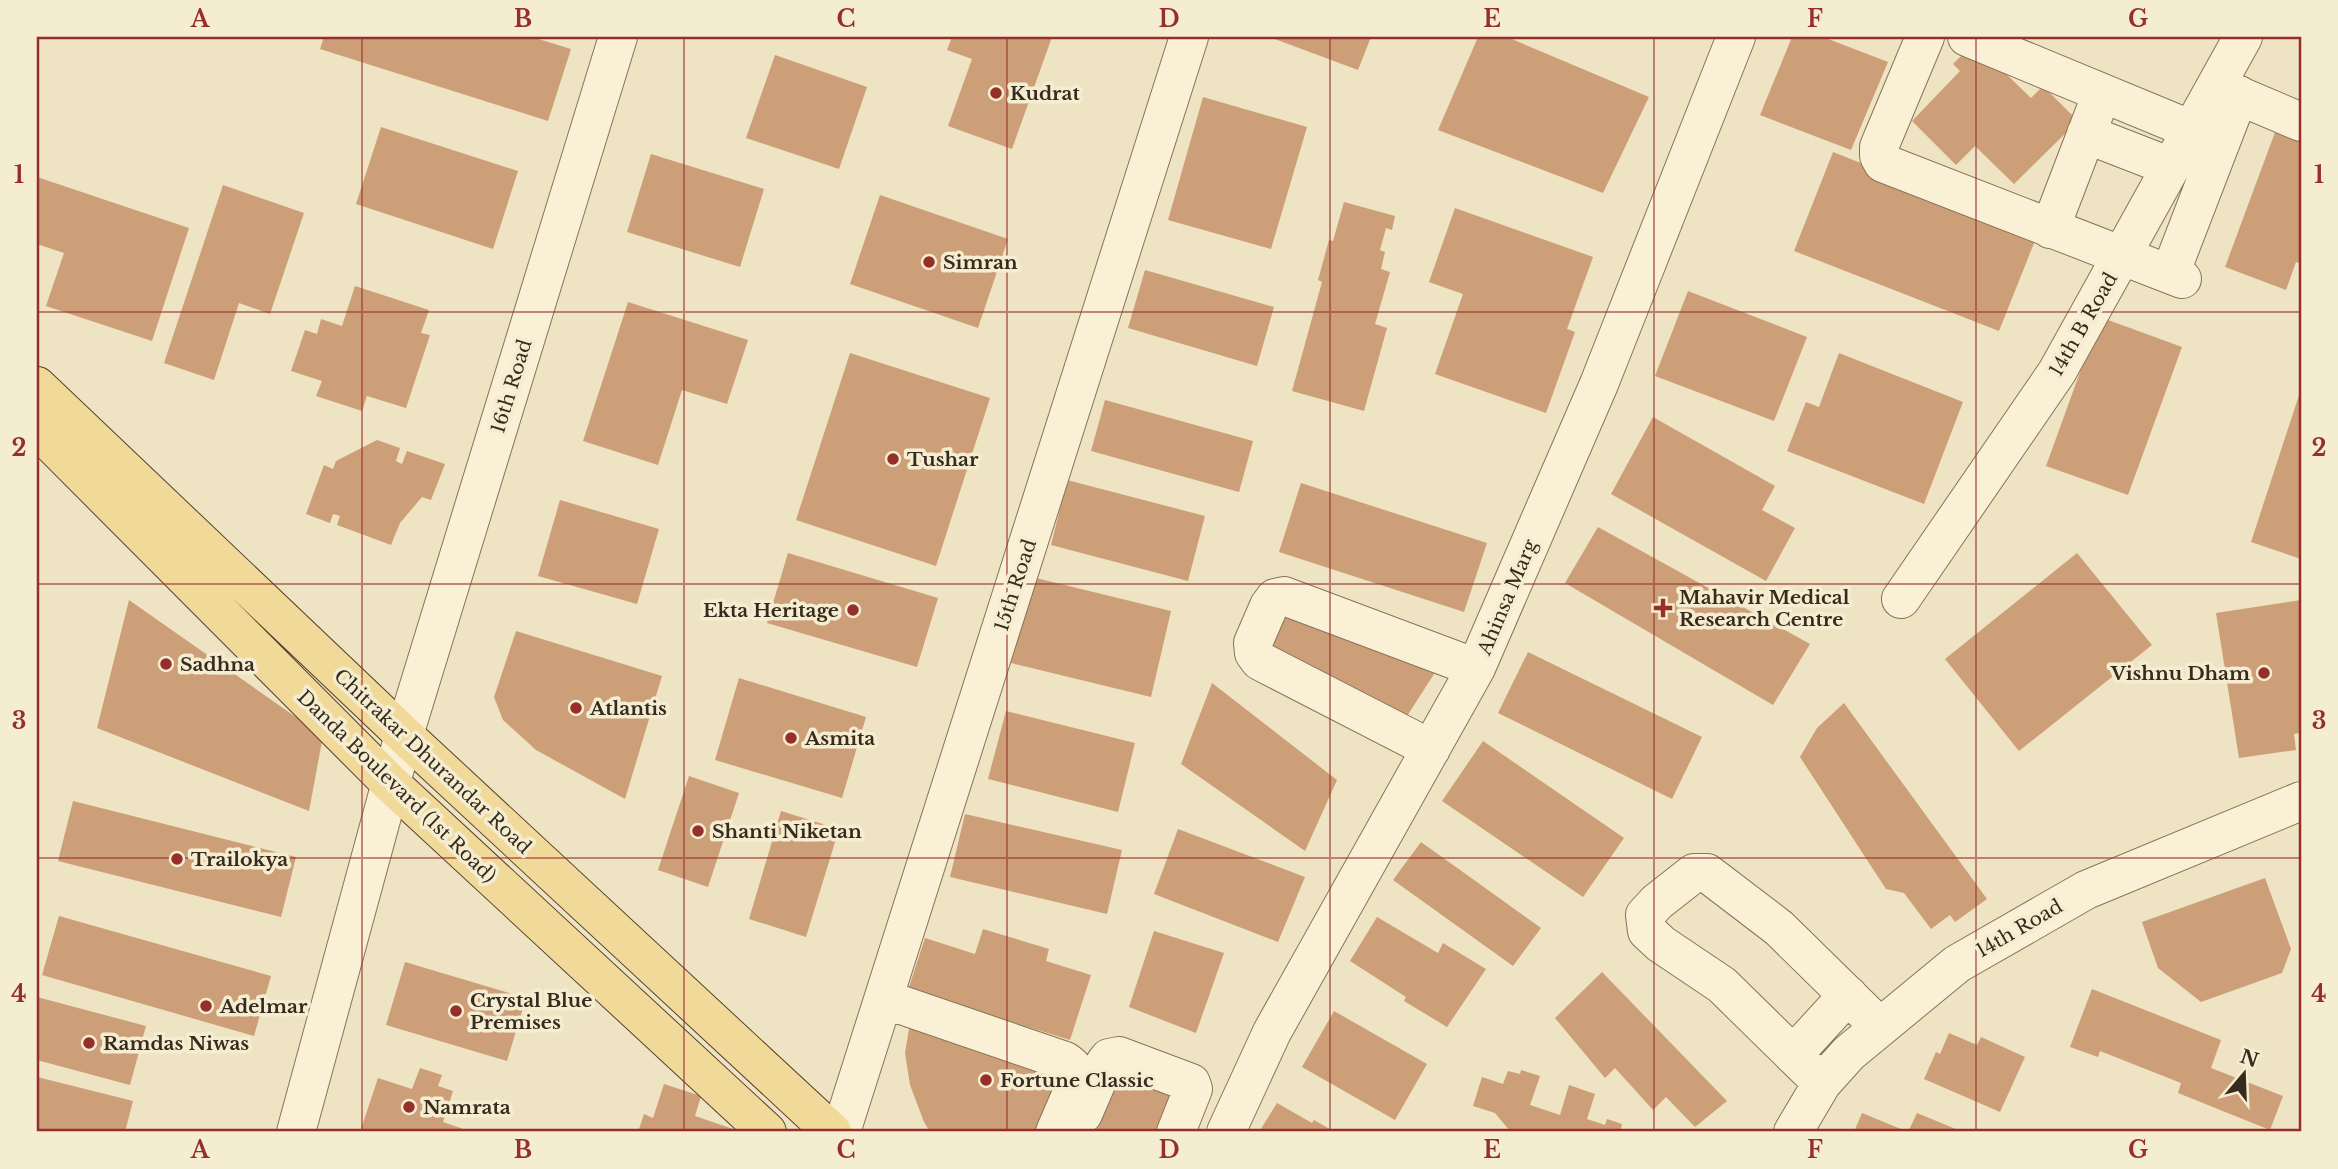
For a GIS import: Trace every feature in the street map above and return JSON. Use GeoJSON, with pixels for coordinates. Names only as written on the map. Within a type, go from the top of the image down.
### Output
{"type":"FeatureCollection","features":[{"type":"Feature","properties":{"kind":"main road","name":"Chitrakar Dhurandar Road"},"geometry":{"type":"LineString","coordinates":[[37,386],[404,735],[832,1132]]}},
{"type":"Feature","properties":{"kind":"main road","name":"Danda Boulevard (1st Road)"},"geometry":{"type":"LineString","coordinates":[[37,429],[390,783],[767,1132]]}},
{"type":"Feature","properties":{"kind":"street","name":"16th Road"},"geometry":{"type":"LineString","coordinates":[[296,1132],[404,735],[618,37]]}},
{"type":"Feature","properties":{"kind":"street","name":"15th Road"},"geometry":{"type":"LineString","coordinates":[[841,1132],[1189,37]]}},
{"type":"Feature","properties":{"kind":"street","name":"Ahinsa Marg"},"geometry":{"type":"LineString","coordinates":[[1226,1132],[1272,1032],[1467,665],[1599,384],[1736,37]]}},
{"type":"Feature","properties":{"kind":"street"},"geometry":{"type":"LineString","coordinates":[[1925,37],[1878,147],[1883,163],[2176,276],[2228,91],[2301,122]]}},
{"type":"Feature","properties":{"kind":"street"},"geometry":{"type":"LineString","coordinates":[[1967,37],[2192,130]]}},
{"type":"Feature","properties":{"kind":"street","name":"14th B Road"},"geometry":{"type":"LineString","coordinates":[[1901,599],[2057,372],[2192,130],[2228,91],[2243,37]]}},
{"type":"Feature","properties":{"kind":"street"},"geometry":{"type":"LineString","coordinates":[[2050,229],[2102,93]]}},
{"type":"Feature","properties":{"kind":"street"},"geometry":{"type":"LineString","coordinates":[[2086,134],[2171,167]]}},
{"type":"Feature","properties":{"kind":"street"},"geometry":{"type":"LineString","coordinates":[[1423,745],[1260,661],[1254,653],[1253,643],[1269,606],[1275,598],[1284,596],[1467,665]]}},
{"type":"Feature","properties":{"kind":"street","name":"14th Road"},"geometry":{"type":"LineString","coordinates":[[1793,1132],[1822,1083],[1849,1053],[1956,964],[2086,890],[2301,801]]}},
{"type":"Feature","properties":{"kind":"street"},"geometry":{"type":"LineString","coordinates":[[1822,1083],[1722,985],[1661,944],[1647,931],[1645,915],[1657,902],[1694,873],[1707,873],[1779,928],[1880,1027]]}},
{"type":"Feature","properties":{"kind":"street"},"geometry":{"type":"LineString","coordinates":[[1793,1055],[1848,995]]}},
{"type":"Feature","properties":{"kind":"street"},"geometry":{"type":"LineString","coordinates":[[884,999],[1073,1066],[1077,1081],[1055,1132]]}},
{"type":"Feature","properties":{"kind":"street"},"geometry":{"type":"LineString","coordinates":[[1822,1024],[1849,1053]]}},
{"type":"Feature","properties":{"kind":"street"},"geometry":{"type":"LineString","coordinates":[[1076,1132],[1105,1063],[1109,1058],[1119,1056],[1191,1083],[1193,1089],[1176,1132]]}},
{"type":"Feature","properties":{"kind":"building"},"geometry":{"type":"Polygon","coordinates":[[[324,37],[532,37],[571,49],[548,121],[320,49],[324,37]]]}},
{"type":"Feature","properties":{"kind":"building","name":"Kudrat"},"geometry":{"type":"Polygon","coordinates":[[[952,37],[1052,37],[1012,149],[948,126],[972,59],[947,50],[952,37]]]}},
{"type":"Feature","properties":{"kind":"building"},"geometry":{"type":"Polygon","coordinates":[[[1269,37],[1371,37],[1358,70],[1269,37]]]}},
{"type":"Feature","properties":{"kind":"building"},"geometry":{"type":"Polygon","coordinates":[[[1478,37],[1507,37],[1649,97],[1603,193],[1438,130],[1478,37]]]}},
{"type":"Feature","properties":{"kind":"building"},"geometry":{"type":"Polygon","coordinates":[[[1792,37],[1823,37],[1888,62],[1851,150],[1760,115],[1792,37]]]}},
{"type":"Feature","properties":{"kind":"building"},"geometry":{"type":"Polygon","coordinates":[[[1974,43],[2031,98],[2043,86],[2078,121],[2014,184],[1975,146],[1956,165],[1912,121],[1960,71],[1953,64],[1974,43]]]}},
{"type":"Feature","properties":{"kind":"building"},"geometry":{"type":"Polygon","coordinates":[[[775,55],[867,87],[839,169],[746,138],[775,55]]]}},
{"type":"Feature","properties":{"kind":"building"},"geometry":{"type":"Polygon","coordinates":[[[1203,97],[1307,127],[1271,249],[1168,220],[1203,97]]]}},
{"type":"Feature","properties":{"kind":"building"},"geometry":{"type":"Polygon","coordinates":[[[381,127],[518,171],[493,249],[356,204],[381,127]]]}},
{"type":"Feature","properties":{"kind":"building"},"geometry":{"type":"Polygon","coordinates":[[[2277,127],[2301,136],[2301,264],[2296,262],[2286,290],[2225,267],[2277,127]]]}},
{"type":"Feature","properties":{"kind":"building"},"geometry":{"type":"Polygon","coordinates":[[[1833,152],[2038,233],[1999,331],[1794,251],[1833,152]]]}},
{"type":"Feature","properties":{"kind":"building"},"geometry":{"type":"Polygon","coordinates":[[[651,154],[764,189],[740,267],[627,232],[651,154]]]}},
{"type":"Feature","properties":{"kind":"building"},"geometry":{"type":"Polygon","coordinates":[[[37,177],[189,228],[152,341],[46,306],[64,253],[37,244],[37,177]]]}},
{"type":"Feature","properties":{"kind":"building"},"geometry":{"type":"Polygon","coordinates":[[[223,185],[304,213],[270,314],[239,303],[214,380],[164,363],[223,185]]]}},
{"type":"Feature","properties":{"kind":"building","name":"Simran"},"geometry":{"type":"Polygon","coordinates":[[[880,195],[1008,239],[978,328],[850,284],[880,195]]]}},
{"type":"Feature","properties":{"kind":"building"},"geometry":{"type":"Polygon","coordinates":[[[1344,202],[1395,216],[1392,230],[1386,228],[1380,250],[1385,252],[1381,269],[1390,272],[1375,324],[1387,328],[1364,411],[1292,391],[1322,282],[1318,280],[1329,240],[1333,241],[1344,202]]]}},
{"type":"Feature","properties":{"kind":"building"},"geometry":{"type":"Polygon","coordinates":[[[1455,208],[1593,257],[1567,329],[1575,332],[1546,413],[1435,374],[1463,294],[1429,282],[1455,208]]]}},
{"type":"Feature","properties":{"kind":"building"},"geometry":{"type":"Polygon","coordinates":[[[1145,270],[1274,307],[1257,366],[1128,328],[1145,270]]]}},
{"type":"Feature","properties":{"kind":"building"},"geometry":{"type":"Polygon","coordinates":[[[355,286],[429,310],[421,333],[430,335],[406,408],[367,396],[362,411],[316,396],[322,381],[291,371],[305,330],[317,334],[321,319],[342,326],[355,286]]]}},
{"type":"Feature","properties":{"kind":"building"},"geometry":{"type":"Polygon","coordinates":[[[1688,291],[1807,337],[1774,421],[1655,376],[1688,291]]]}},
{"type":"Feature","properties":{"kind":"building"},"geometry":{"type":"Polygon","coordinates":[[[628,302],[748,340],[727,404],[682,390],[658,465],[583,441],[628,302]]]}},
{"type":"Feature","properties":{"kind":"building"},"geometry":{"type":"Polygon","coordinates":[[[2100,317],[2182,347],[2128,495],[2046,466],[2100,317]]]}},
{"type":"Feature","properties":{"kind":"building","name":"Tushar"},"geometry":{"type":"Polygon","coordinates":[[[850,353],[990,398],[936,566],[796,520],[850,353]]]}},
{"type":"Feature","properties":{"kind":"building"},"geometry":{"type":"Polygon","coordinates":[[[1839,353],[1963,402],[1924,504],[1787,451],[1806,402],[1819,407],[1839,353]]]}},
{"type":"Feature","properties":{"kind":"building"},"geometry":{"type":"Polygon","coordinates":[[[2301,389],[2301,559],[2251,542],[2301,389]]]}},
{"type":"Feature","properties":{"kind":"building"},"geometry":{"type":"Polygon","coordinates":[[[1105,400],[1253,441],[1239,492],[1091,451],[1105,400]]]}},
{"type":"Feature","properties":{"kind":"building"},"geometry":{"type":"Polygon","coordinates":[[[1653,417],[1775,486],[1762,510],[1795,528],[1766,581],[1611,494],[1653,417]]]}},
{"type":"Feature","properties":{"kind":"building"},"geometry":{"type":"Polygon","coordinates":[[[377,440],[400,448],[396,461],[402,464],[407,451],[445,464],[431,500],[422,497],[400,523],[391,545],[337,525],[340,516],[333,514],[330,523],[306,514],[324,465],[333,469],[336,461],[377,440]]]}},
{"type":"Feature","properties":{"kind":"building"},"geometry":{"type":"Polygon","coordinates":[[[1067,480],[1205,516],[1188,581],[1051,545],[1067,480]]]}},
{"type":"Feature","properties":{"kind":"building"},"geometry":{"type":"Polygon","coordinates":[[[1301,483],[1487,543],[1464,612],[1279,552],[1301,483]]]}},
{"type":"Feature","properties":{"kind":"building"},"geometry":{"type":"Polygon","coordinates":[[[560,500],[659,529],[637,604],[538,576],[560,500]]]}},
{"type":"Feature","properties":{"kind":"building"},"geometry":{"type":"Polygon","coordinates":[[[1598,527],[1810,644],[1773,705],[1565,583],[1598,527]]]}},
{"type":"Feature","properties":{"kind":"building","name":"Ekta Heritage"},"geometry":{"type":"Polygon","coordinates":[[[788,553],[938,598],[917,667],[767,623],[788,553]]]}},
{"type":"Feature","properties":{"kind":"building"},"geometry":{"type":"Polygon","coordinates":[[[2077,553],[2152,645],[2019,751],[1945,659],[2077,553]]]}},
{"type":"Feature","properties":{"kind":"building"},"geometry":{"type":"Polygon","coordinates":[[[1032,577],[1171,611],[1151,697],[1011,663],[1032,577]]]}},
{"type":"Feature","properties":{"kind":"building","name":"Sadhna"},"geometry":{"type":"Polygon","coordinates":[[[129,600],[323,736],[309,811],[97,728],[129,600]]]}},
{"type":"Feature","properties":{"kind":"building","name":"Vishnu Dham"},"geometry":{"type":"Polygon","coordinates":[[[2301,600],[2301,733],[2294,734],[2296,750],[2239,758],[2216,613],[2301,600]]]}},
{"type":"Feature","properties":{"kind":"building"},"geometry":{"type":"Polygon","coordinates":[[[1273,608],[1443,660],[1400,727],[1259,639],[1273,608]]]}},
{"type":"Feature","properties":{"kind":"building","name":"Atlantis"},"geometry":{"type":"Polygon","coordinates":[[[516,631],[662,676],[625,799],[536,750],[503,720],[494,697],[516,631]]]}},
{"type":"Feature","properties":{"kind":"building"},"geometry":{"type":"Polygon","coordinates":[[[1528,652],[1702,737],[1672,799],[1498,713],[1528,652]]]}},
{"type":"Feature","properties":{"kind":"building","name":"Asmita"},"geometry":{"type":"Polygon","coordinates":[[[739,678],[866,717],[842,798],[715,760],[739,678]]]}},
{"type":"Feature","properties":{"kind":"building"},"geometry":{"type":"Polygon","coordinates":[[[1212,683],[1337,780],[1305,851],[1181,764],[1212,683]]]}},
{"type":"Feature","properties":{"kind":"building"},"geometry":{"type":"Polygon","coordinates":[[[1844,703],[1987,899],[1955,922],[1950,915],[1931,929],[1904,893],[1886,889],[1800,757],[1817,728],[1844,703]]]}},
{"type":"Feature","properties":{"kind":"building"},"geometry":{"type":"Polygon","coordinates":[[[1006,711],[1135,743],[1118,812],[988,779],[1006,711]]]}},
{"type":"Feature","properties":{"kind":"building"},"geometry":{"type":"Polygon","coordinates":[[[1483,741],[1624,838],[1583,897],[1442,801],[1483,741]]]}},
{"type":"Feature","properties":{"kind":"building","name":"Shanti Niketan"},"geometry":{"type":"Polygon","coordinates":[[[689,776],[739,793],[708,887],[658,870],[689,776]]]}},
{"type":"Feature","properties":{"kind":"building","name":"Trailokya"},"geometry":{"type":"Polygon","coordinates":[[[73,801],[296,857],[281,917],[58,861],[73,801]]]}},
{"type":"Feature","properties":{"kind":"building"},"geometry":{"type":"Polygon","coordinates":[[[781,811],[839,829],[806,937],[749,919],[781,811]]]}},
{"type":"Feature","properties":{"kind":"building"},"geometry":{"type":"Polygon","coordinates":[[[965,814],[1122,850],[1107,914],[950,877],[965,814]]]}},
{"type":"Feature","properties":{"kind":"building"},"geometry":{"type":"Polygon","coordinates":[[[1178,829],[1305,877],[1278,942],[1154,894],[1178,829]]]}},
{"type":"Feature","properties":{"kind":"building"},"geometry":{"type":"Polygon","coordinates":[[[1421,842],[1541,928],[1513,966],[1393,880],[1421,842]]]}},
{"type":"Feature","properties":{"kind":"building"},"geometry":{"type":"Polygon","coordinates":[[[2265,878],[2291,949],[2282,973],[2201,1002],[2158,968],[2142,922],[2265,878]]]}},
{"type":"Feature","properties":{"kind":"building","name":"Adelmar"},"geometry":{"type":"Polygon","coordinates":[[[59,916],[271,976],[254,1036],[42,975],[59,916]]]}},
{"type":"Feature","properties":{"kind":"building"},"geometry":{"type":"Polygon","coordinates":[[[1377,917],[1438,953],[1443,943],[1486,969],[1447,1027],[1404,1001],[1406,997],[1350,961],[1377,917]]]}},
{"type":"Feature","properties":{"kind":"building"},"geometry":{"type":"Polygon","coordinates":[[[983,929],[1049,949],[1046,961],[1091,975],[1070,1040],[908,990],[925,938],[975,954],[983,929]]]}},
{"type":"Feature","properties":{"kind":"building"},"geometry":{"type":"Polygon","coordinates":[[[1154,931],[1224,953],[1196,1033],[1129,1007],[1154,931]]]}},
{"type":"Feature","properties":{"kind":"building","name":"Crystal Blue Premises"},"geometry":{"type":"Polygon","coordinates":[[[405,962],[526,998],[507,1061],[386,1025],[405,962]]]}},
{"type":"Feature","properties":{"kind":"building"},"geometry":{"type":"Polygon","coordinates":[[[1602,972],[1727,1101],[1695,1127],[1666,1097],[1653,1110],[1615,1068],[1605,1078],[1555,1018],[1602,972]]]}},
{"type":"Feature","properties":{"kind":"building"},"geometry":{"type":"Polygon","coordinates":[[[2092,989],[2221,1040],[2211,1068],[2283,1096],[2270,1130],[2178,1093],[2181,1083],[2100,1051],[2098,1057],[2070,1047],[2092,989]]]}},
{"type":"Feature","properties":{"kind":"building","name":"Ramdas Niwas"},"geometry":{"type":"Polygon","coordinates":[[[37,997],[146,1026],[130,1085],[37,1060],[37,997]]]}},
{"type":"Feature","properties":{"kind":"building"},"geometry":{"type":"Polygon","coordinates":[[[1334,1011],[1427,1064],[1395,1120],[1302,1067],[1334,1011]]]}},
{"type":"Feature","properties":{"kind":"building","name":"Fortune Classic"},"geometry":{"type":"Polygon","coordinates":[[[910,1023],[1065,1075],[1043,1132],[930,1132],[910,1085],[905,1053],[910,1023]]]}},
{"type":"Feature","properties":{"kind":"building"},"geometry":{"type":"Polygon","coordinates":[[[1949,1033],[1977,1045],[1981,1037],[2025,1057],[2000,1112],[1924,1079],[1936,1052],[1940,1054],[1949,1033]]]}},
{"type":"Feature","properties":{"kind":"building","name":"Namrata"},"geometry":{"type":"Polygon","coordinates":[[[420,1068],[442,1075],[438,1086],[453,1091],[443,1122],[472,1132],[360,1132],[378,1078],[412,1089],[420,1068]]]}},
{"type":"Feature","properties":{"kind":"building"},"geometry":{"type":"Polygon","coordinates":[[[1113,1070],[1182,1096],[1169,1132],[1088,1132],[1113,1070]]]}},
{"type":"Feature","properties":{"kind":"building"},"geometry":{"type":"Polygon","coordinates":[[[1521,1070],[1540,1076],[1530,1105],[1560,1115],[1569,1085],[1595,1094],[1587,1119],[1605,1125],[1607,1119],[1622,1124],[1620,1132],[1516,1132],[1509,1130],[1495,1113],[1473,1106],[1482,1077],[1503,1084],[1508,1071],[1520,1074],[1521,1070]]]}},
{"type":"Feature","properties":{"kind":"building"},"geometry":{"type":"Polygon","coordinates":[[[37,1077],[133,1101],[125,1132],[37,1132],[37,1077]]]}},
{"type":"Feature","properties":{"kind":"building"},"geometry":{"type":"Polygon","coordinates":[[[664,1084],[701,1096],[695,1116],[736,1130],[735,1132],[638,1132],[644,1114],[653,1118],[664,1084]]]}},
{"type":"Feature","properties":{"kind":"building"},"geometry":{"type":"Polygon","coordinates":[[[1277,1103],[1312,1123],[1314,1120],[1335,1132],[1259,1132],[1277,1103]]]}},
{"type":"Feature","properties":{"kind":"building"},"geometry":{"type":"Polygon","coordinates":[[[1862,1113],[1908,1132],[1854,1132],[1862,1113]]]}},
{"type":"Feature","properties":{"kind":"building"},"geometry":{"type":"Polygon","coordinates":[[[1917,1113],[1963,1132],[1908,1132],[1917,1113]]]}},
{"type":"Feature","properties":{"kind":"place","name":"Kudrat"},"geometry":{"type":"Point","coordinates":[996,93]}},
{"type":"Feature","properties":{"kind":"place","name":"Simran"},"geometry":{"type":"Point","coordinates":[929,262]}},
{"type":"Feature","properties":{"kind":"place","name":"Tushar"},"geometry":{"type":"Point","coordinates":[893,459]}},
{"type":"Feature","properties":{"kind":"place","name":"Mahavir Medical Research Centre"},"geometry":{"type":"Point","coordinates":[1663,608]}},
{"type":"Feature","properties":{"kind":"place","name":"Ekta Heritage"},"geometry":{"type":"Point","coordinates":[853,610]}},
{"type":"Feature","properties":{"kind":"place","name":"Sadhna"},"geometry":{"type":"Point","coordinates":[166,664]}},
{"type":"Feature","properties":{"kind":"place","name":"Vishnu Dham"},"geometry":{"type":"Point","coordinates":[2264,673]}},
{"type":"Feature","properties":{"kind":"place","name":"Atlantis"},"geometry":{"type":"Point","coordinates":[576,708]}},
{"type":"Feature","properties":{"kind":"place","name":"Asmita"},"geometry":{"type":"Point","coordinates":[791,738]}},
{"type":"Feature","properties":{"kind":"place","name":"Shanti Niketan"},"geometry":{"type":"Point","coordinates":[698,831]}},
{"type":"Feature","properties":{"kind":"place","name":"Trailokya"},"geometry":{"type":"Point","coordinates":[177,859]}},
{"type":"Feature","properties":{"kind":"place","name":"Adelmar"},"geometry":{"type":"Point","coordinates":[206,1006]}},
{"type":"Feature","properties":{"kind":"place","name":"Crystal Blue Premises"},"geometry":{"type":"Point","coordinates":[456,1011]}},
{"type":"Feature","properties":{"kind":"place","name":"Ramdas Niwas"},"geometry":{"type":"Point","coordinates":[89,1043]}},
{"type":"Feature","properties":{"kind":"place","name":"Fortune Classic"},"geometry":{"type":"Point","coordinates":[986,1080]}},
{"type":"Feature","properties":{"kind":"place","name":"Namrata"},"geometry":{"type":"Point","coordinates":[409,1107]}}]}
